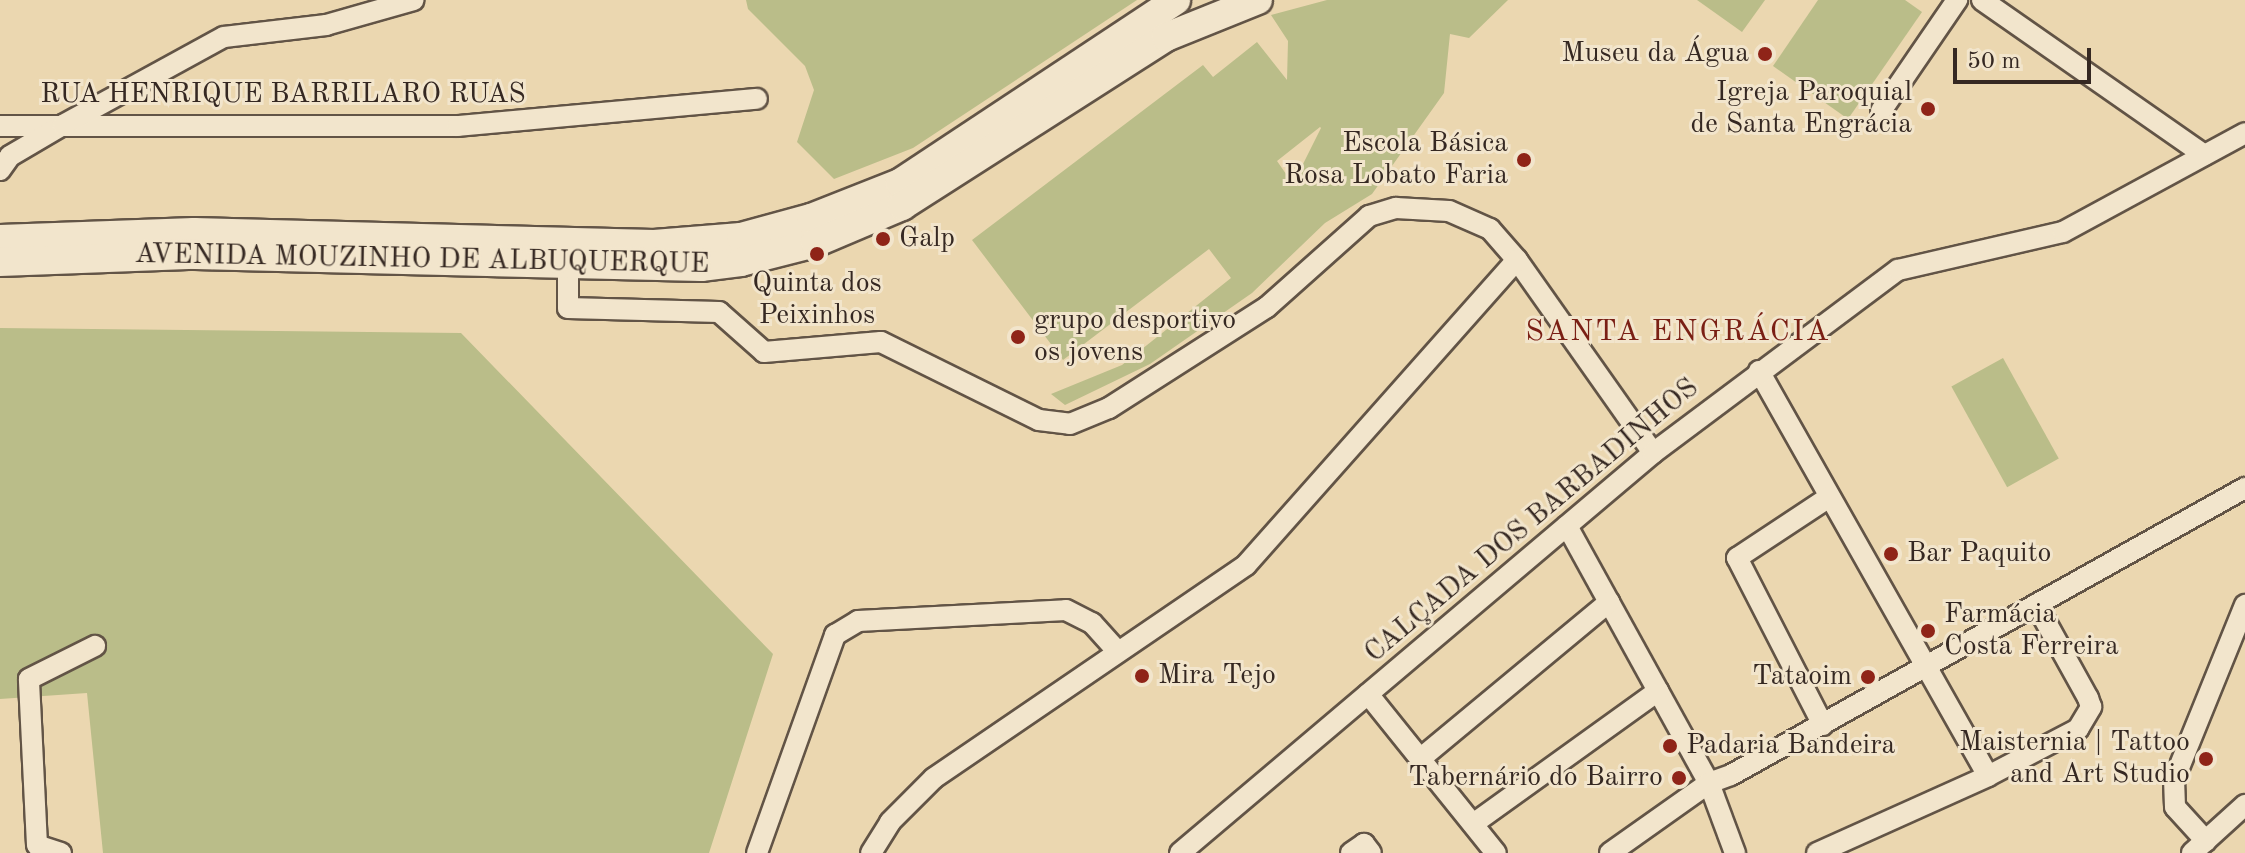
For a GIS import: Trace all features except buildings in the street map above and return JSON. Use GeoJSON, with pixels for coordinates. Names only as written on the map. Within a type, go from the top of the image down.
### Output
{"type":"FeatureCollection","features":[{"type":"Feature","properties":{"kind":"main road","name":"AVENIDA MOUZINHO DE ALBUQUERQUE"},"geometry":{"type":"LineString","coordinates":[[0,239],[194,232],[654,244],[741,237],[811,218],[900,183],[1176,0]]}},
{"type":"Feature","properties":{"kind":"main road","name":"AVENIDA MOUZINHO DE ALBUQUERQUE"},"geometry":{"type":"LineString","coordinates":[[0,262],[195,255],[701,267],[815,243],[932,189],[1166,37],[1258,0]]}},
{"type":"Feature","properties":{"kind":"street"},"geometry":{"type":"LineString","coordinates":[[0,170],[10,156],[224,37],[326,25],[414,0]]}},
{"type":"Feature","properties":{"kind":"street"},"geometry":{"type":"LineString","coordinates":[[1881,111],[1957,0]]}},
{"type":"Feature","properties":{"kind":"street"},"geometry":{"type":"LineString","coordinates":[[1982,0],[2204,155]]}},
{"type":"Feature","properties":{"kind":"street","name":"RUA HENRIQUE BARRILARO RUAS"},"geometry":{"type":"LineString","coordinates":[[0,126],[458,126],[757,99]]}},
{"type":"Feature","properties":{"kind":"street","name":"CALÇADA DOS BARBADINHOS"},"geometry":{"type":"LineString","coordinates":[[1180,853],[1653,453],[1898,270],[2063,232],[2245,133]]}},
{"type":"Feature","properties":{"kind":"street"},"geometry":{"type":"LineString","coordinates":[[568,266],[568,308],[719,312],[764,352],[881,342],[1039,420],[1070,424],[1109,408],[1267,307],[1369,216],[1396,208],[1449,211],[1490,229],[1517,260],[1653,453]]}},
{"type":"Feature","properties":{"kind":"street"},"geometry":{"type":"LineString","coordinates":[[871,853],[890,822],[934,778],[1246,565],[1517,260]]}},
{"type":"Feature","properties":{"kind":"street"},"geometry":{"type":"LineString","coordinates":[[1759,371],[1988,776]]}},
{"type":"Feature","properties":{"kind":"street"},"geometry":{"type":"LineString","coordinates":[[1610,853],[1709,783],[1823,725],[2245,488]]}},
{"type":"Feature","properties":{"kind":"street"},"geometry":{"type":"LineString","coordinates":[[1823,725],[1737,558],[1829,497]]}},
{"type":"Feature","properties":{"kind":"street"},"geometry":{"type":"LineString","coordinates":[[1567,526],[1709,783],[1735,853]]}},
{"type":"Feature","properties":{"kind":"street"},"geometry":{"type":"LineString","coordinates":[[1420,759],[1609,602]]}},
{"type":"Feature","properties":{"kind":"street"},"geometry":{"type":"LineString","coordinates":[[1817,853],[1988,776],[2078,729],[2091,707],[2036,604]]}},
{"type":"Feature","properties":{"kind":"street"},"geometry":{"type":"LineString","coordinates":[[2245,605],[2174,780],[2175,807],[2199,847],[2245,805]]}},
{"type":"Feature","properties":{"kind":"street"},"geometry":{"type":"LineString","coordinates":[[757,853],[835,635],[858,621],[1066,610],[1092,623],[1117,651]]}},
{"type":"Feature","properties":{"kind":"street"},"geometry":{"type":"LineString","coordinates":[[61,853],[37,845],[29,679],[95,646]]}},
{"type":"Feature","properties":{"kind":"street"},"geometry":{"type":"LineString","coordinates":[[1473,824],[1658,691]]}},
{"type":"Feature","properties":{"kind":"street"},"geometry":{"type":"LineString","coordinates":[[1368,694],[1496,853]]}},
{"type":"Feature","properties":{"kind":"green space"},"geometry":{"type":"Polygon","coordinates":[[[746,0],[1137,0],[913,148],[834,179],[797,142],[814,90],[805,66],[748,9],[746,0]]]}},
{"type":"Feature","properties":{"kind":"green space"},"geometry":{"type":"Polygon","coordinates":[[[1327,0],[1508,0],[1469,38],[1450,34],[1444,93],[1372,194],[1325,223],[1252,293],[1150,364],[1065,405],[1051,394],[1122,365],[1231,278],[1209,249],[1063,360],[972,240],[1203,65],[1213,77],[1257,42],[1287,80],[1288,41],[1271,15],[1327,0]],[[1321,128],[1277,161],[1293,184],[1321,128]]]}},
{"type":"Feature","properties":{"kind":"green space"},"geometry":{"type":"Polygon","coordinates":[[[1697,0],[1765,0],[1742,32],[1697,0]]]}},
{"type":"Feature","properties":{"kind":"green space"},"geometry":{"type":"Polygon","coordinates":[[[1818,0],[1905,0],[1922,12],[1848,119],[1773,66],[1818,0]]]}},
{"type":"Feature","properties":{"kind":"green space"},"geometry":{"type":"Polygon","coordinates":[[[0,328],[461,333],[773,654],[709,853],[103,853],[87,693],[0,699],[0,328]]]}},
{"type":"Feature","properties":{"kind":"green space"},"geometry":{"type":"Polygon","coordinates":[[[2003,358],[2059,459],[2007,487],[1951,387],[2003,358]]]}},
{"type":"Feature","properties":{"kind":"place","name":"Museu da Água"},"geometry":{"type":"Point","coordinates":[1765,54]}},
{"type":"Feature","properties":{"kind":"place","name":"Igreja Paroquial de Santa Engrácia"},"geometry":{"type":"Point","coordinates":[1928,109]}},
{"type":"Feature","properties":{"kind":"place","name":"Escola Básica Rosa Lobato Faria"},"geometry":{"type":"Point","coordinates":[1524,160]}},
{"type":"Feature","properties":{"kind":"place","name":"Galp"},"geometry":{"type":"Point","coordinates":[883,239]}},
{"type":"Feature","properties":{"kind":"place","name":"Quinta dos Peixinhos"},"geometry":{"type":"Point","coordinates":[817,254]}},
{"type":"Feature","properties":{"kind":"place","name":"grupo desportivo os jovens"},"geometry":{"type":"Point","coordinates":[1018,337]}},
{"type":"Feature","properties":{"kind":"place","name":"Bar Paquito"},"geometry":{"type":"Point","coordinates":[1891,554]}},
{"type":"Feature","properties":{"kind":"place","name":"Farmácia Costa Ferreira"},"geometry":{"type":"Point","coordinates":[1928,631]}},
{"type":"Feature","properties":{"kind":"place","name":"Mira Tejo"},"geometry":{"type":"Point","coordinates":[1142,676]}},
{"type":"Feature","properties":{"kind":"place","name":"Tataoim"},"geometry":{"type":"Point","coordinates":[1868,677]}},
{"type":"Feature","properties":{"kind":"place","name":"Padaria Bandeira"},"geometry":{"type":"Point","coordinates":[1670,746]}},
{"type":"Feature","properties":{"kind":"place","name":"Maisternia | Tattoo and Art Studio"},"geometry":{"type":"Point","coordinates":[2206,759]}},
{"type":"Feature","properties":{"kind":"place","name":"Tabernário do Bairro"},"geometry":{"type":"Point","coordinates":[1679,778]}},
{"type":"Feature","properties":{"kind":"district","name":"SANTA ENGRÁCIA"},"geometry":{"type":"Point","coordinates":[1678,332]}}]}
